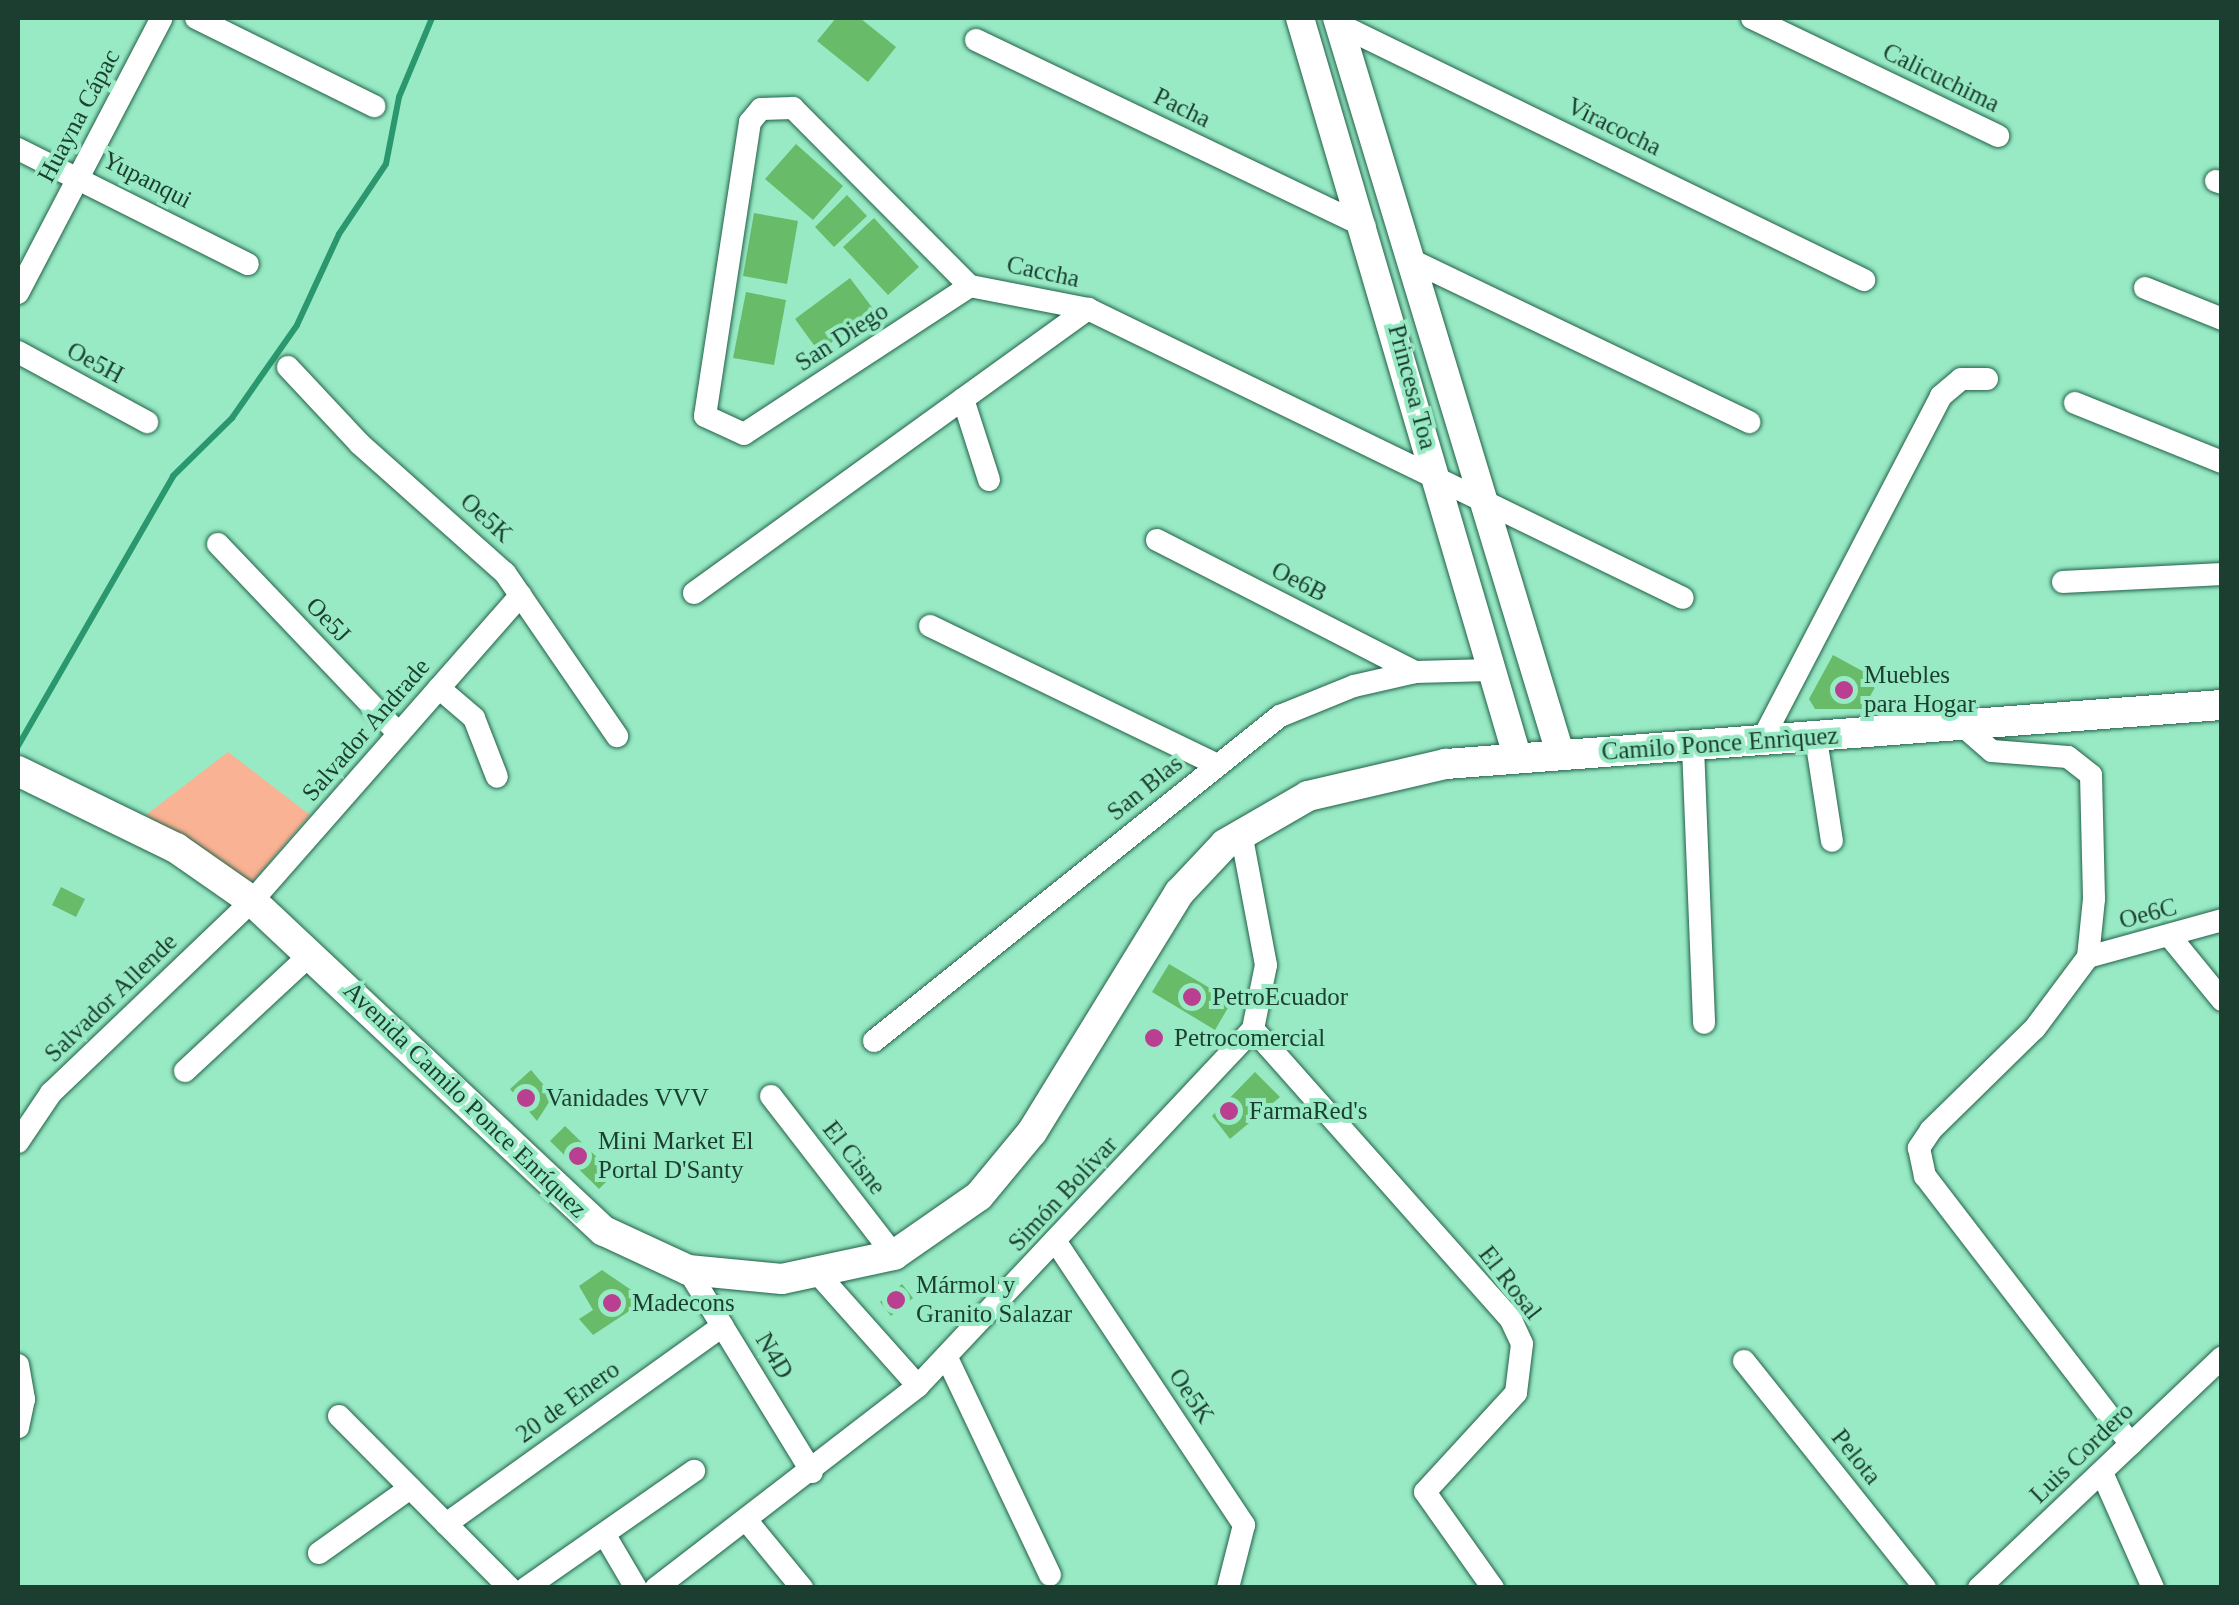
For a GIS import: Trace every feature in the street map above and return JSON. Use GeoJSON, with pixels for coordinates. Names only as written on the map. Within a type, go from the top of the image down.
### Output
{"type":"FeatureCollection","features":[{"type":"Feature","properties":{"kind":"main road","name":"Camilo Ponce Enrìquez"},"geometry":{"type":"LineString","coordinates":[[1518,759],[1560,753],[1760,744],[2222,705]]}},
{"type":"Feature","properties":{"kind":"main road","name":"Avenida Camilo Ponce Enríquez"},"geometry":{"type":"LineString","coordinates":[[18,772],[176,848],[252,901],[586,1217],[688,1270],[736,1280],[820,1276],[894,1255],[948,1224],[1008,1164],[1179,893],[1242,833],[1308,796],[1375,775],[1518,759]]}},
{"type":"Feature","properties":{"kind":"street","name":"Huayna Cápac"},"geometry":{"type":"LineString","coordinates":[[18,294],[162,18]]}},
{"type":"Feature","properties":{"kind":"street"},"geometry":{"type":"LineString","coordinates":[[196,18],[374,106]]}},
{"type":"Feature","properties":{"kind":"street","name":"Princesa Toa"},"geometry":{"type":"LineString","coordinates":[[1300,18],[1365,226],[1518,759]]}},
{"type":"Feature","properties":{"kind":"street","name":"Calicuchima"},"geometry":{"type":"LineString","coordinates":[[1752,18],[1998,136]]}},
{"type":"Feature","properties":{"kind":"street","name":"Princesa Toa"},"geometry":{"type":"LineString","coordinates":[[1338,21],[1560,753]]}},
{"type":"Feature","properties":{"kind":"street","name":"Viracocha"},"geometry":{"type":"LineString","coordinates":[[1338,21],[1864,280]]}},
{"type":"Feature","properties":{"kind":"street","name":"Pacha"},"geometry":{"type":"LineString","coordinates":[[976,40],[1365,226]]}},
{"type":"Feature","properties":{"kind":"street","name":"Caccha"},"geometry":{"type":"LineString","coordinates":[[744,434],[712,423],[703,406],[754,113],[807,114],[970,286],[1088,309],[1683,598]]}},
{"type":"Feature","properties":{"kind":"street","name":"Yupanqui"},"geometry":{"type":"LineString","coordinates":[[18,149],[79,176],[248,264]]}},
{"type":"Feature","properties":{"kind":"street"},"geometry":{"type":"LineString","coordinates":[[1413,261],[1749,422]]}},
{"type":"Feature","properties":{"kind":"street","name":"San Diego"},"geometry":{"type":"LineString","coordinates":[[744,434],[970,286]]}},
{"type":"Feature","properties":{"kind":"street"},"geometry":{"type":"LineString","coordinates":[[2146,288],[2222,318]]}},
{"type":"Feature","properties":{"kind":"street"},"geometry":{"type":"LineString","coordinates":[[694,593],[1088,309]]}},
{"type":"Feature","properties":{"kind":"street","name":"Oe5H"},"geometry":{"type":"LineString","coordinates":[[18,352],[146,422]]}},
{"type":"Feature","properties":{"kind":"street","name":"Oe5K"},"geometry":{"type":"LineString","coordinates":[[288,368],[522,596],[616,736]]}},
{"type":"Feature","properties":{"kind":"street"},"geometry":{"type":"LineString","coordinates":[[1760,744],[1941,396],[1961,379],[1987,378]]}},
{"type":"Feature","properties":{"kind":"street"},"geometry":{"type":"LineString","coordinates":[[963,399],[990,480]]}},
{"type":"Feature","properties":{"kind":"street"},"geometry":{"type":"LineString","coordinates":[[2075,403],[2222,462]]}},
{"type":"Feature","properties":{"kind":"street","name":"Oe6B"},"geometry":{"type":"LineString","coordinates":[[1156,540],[1415,672]]}},
{"type":"Feature","properties":{"kind":"street","name":"Oe5J"},"geometry":{"type":"LineString","coordinates":[[218,544],[398,734]]}},
{"type":"Feature","properties":{"kind":"street"},"geometry":{"type":"LineString","coordinates":[[2063,582],[2222,574]]}},
{"type":"Feature","properties":{"kind":"street","name":"Salvador Andrade"},"geometry":{"type":"LineString","coordinates":[[252,901],[522,596]]}},
{"type":"Feature","properties":{"kind":"street"},"geometry":{"type":"LineString","coordinates":[[930,626],[1217,765]]}},
{"type":"Feature","properties":{"kind":"street","name":"San Blas"},"geometry":{"type":"LineString","coordinates":[[874,1041],[1217,765],[1314,699],[1415,672],[1491,670]]}},
{"type":"Feature","properties":{"kind":"street"},"geometry":{"type":"LineString","coordinates":[[439,688],[474,718],[497,777]]}},
{"type":"Feature","properties":{"kind":"street"},"geometry":{"type":"LineString","coordinates":[[1963,726],[1992,751],[2068,756],[2091,775],[2098,842],[2088,956],[2035,1028],[1919,1148],[1924,1176],[2131,1444]]}},
{"type":"Feature","properties":{"kind":"street"},"geometry":{"type":"LineString","coordinates":[[1816,739],[1832,841]]}},
{"type":"Feature","properties":{"kind":"street"},"geometry":{"type":"LineString","coordinates":[[1693,747],[1704,1023]]}},
{"type":"Feature","properties":{"kind":"street"},"geometry":{"type":"LineString","coordinates":[[1242,833],[1266,965],[1253,1029]]}},
{"type":"Feature","properties":{"kind":"street","name":"Salvador Allende"},"geometry":{"type":"LineString","coordinates":[[18,1142],[51,1093],[252,901]]}},
{"type":"Feature","properties":{"kind":"street","name":"Oe6C"},"geometry":{"type":"LineString","coordinates":[[2088,956],[2172,939],[2222,920]]}},
{"type":"Feature","properties":{"kind":"street"},"geometry":{"type":"LineString","coordinates":[[2172,939],[2222,1000]]}},
{"type":"Feature","properties":{"kind":"street"},"geometry":{"type":"LineString","coordinates":[[185,1071],[310,955]]}},
{"type":"Feature","properties":{"kind":"street","name":"Simón Bolívar"},"geometry":{"type":"LineString","coordinates":[[656,1588],[812,1472],[918,1386],[1253,1029]]}},
{"type":"Feature","properties":{"kind":"street","name":"El Rosal"},"geometry":{"type":"LineString","coordinates":[[1253,1029],[1511,1320],[1522,1344],[1516,1393],[1425,1492],[1492,1588]]}},
{"type":"Feature","properties":{"kind":"street","name":"El Cisne"},"geometry":{"type":"LineString","coordinates":[[771,1096],[894,1255]]}},
{"type":"Feature","properties":{"kind":"street","name":"Oe5K"},"geometry":{"type":"LineString","coordinates":[[1056,1242],[1244,1525],[1228,1588]]}},
{"type":"Feature","properties":{"kind":"street","name":"N4D"},"geometry":{"type":"LineString","coordinates":[[688,1270],[812,1472]]}},
{"type":"Feature","properties":{"kind":"street"},"geometry":{"type":"LineString","coordinates":[[820,1276],[918,1386]]}},
{"type":"Feature","properties":{"kind":"street","name":"20 de Enero"},"geometry":{"type":"LineString","coordinates":[[446,1524],[723,1326]]}},
{"type":"Feature","properties":{"kind":"street","name":"Luis Cordero"},"geometry":{"type":"LineString","coordinates":[[1979,1588],[2103,1475],[2222,1357]]}},
{"type":"Feature","properties":{"kind":"street"},"geometry":{"type":"LineString","coordinates":[[947,1358],[1050,1575]]}},
{"type":"Feature","properties":{"kind":"street","name":"Pelota"},"geometry":{"type":"LineString","coordinates":[[1744,1361],[1925,1588]]}},
{"type":"Feature","properties":{"kind":"street"},"geometry":{"type":"LineString","coordinates":[[18,1365],[24,1400],[18,1428]]}},
{"type":"Feature","properties":{"kind":"street"},"geometry":{"type":"LineString","coordinates":[[339,1416],[510,1588]]}},
{"type":"Feature","properties":{"kind":"street"},"geometry":{"type":"LineString","coordinates":[[526,1588],[606,1537],[694,1470]]}},
{"type":"Feature","properties":{"kind":"street"},"geometry":{"type":"LineString","coordinates":[[2103,1475],[2153,1588]]}},
{"type":"Feature","properties":{"kind":"street"},"geometry":{"type":"LineString","coordinates":[[319,1553],[410,1488]]}},
{"type":"Feature","properties":{"kind":"street"},"geometry":{"type":"LineString","coordinates":[[747,1521],[802,1588]]}},
{"type":"Feature","properties":{"kind":"street"},"geometry":{"type":"LineString","coordinates":[[606,1537],[636,1588]]}},
{"type":"Feature","properties":{"kind":"shaded area"},"geometry":{"type":"Polygon","coordinates":[[[228,752],[310,815],[248,887],[146,815],[228,752]]]}},
{"type":"Feature","properties":{"kind":"building"},"geometry":{"type":"Polygon","coordinates":[[[836,18],[860,18],[896,47],[868,82],[817,41],[836,18]]]}},
{"type":"Feature","properties":{"kind":"building"},"geometry":{"type":"Polygon","coordinates":[[[796,144],[843,186],[813,220],[765,179],[796,144]]]}},
{"type":"Feature","properties":{"kind":"building"},"geometry":{"type":"Polygon","coordinates":[[[847,195],[867,216],[834,247],[815,227],[847,195]]]}},
{"type":"Feature","properties":{"kind":"building"},"geometry":{"type":"Polygon","coordinates":[[[754,213],[798,221],[787,284],[743,276],[754,213]]]}},
{"type":"Feature","properties":{"kind":"building"},"geometry":{"type":"Polygon","coordinates":[[[874,218],[919,267],[888,295],[843,247],[874,218]]]}},
{"type":"Feature","properties":{"kind":"building"},"geometry":{"type":"Polygon","coordinates":[[[850,278],[874,310],[819,352],[795,319],[850,278]]]}},
{"type":"Feature","properties":{"kind":"building"},"geometry":{"type":"Polygon","coordinates":[[[746,292],[786,300],[774,365],[733,358],[746,292]]]}},
{"type":"Feature","properties":{"kind":"building","name":"Muebles para Hogar"},"geometry":{"type":"Polygon","coordinates":[[[1833,655],[1879,680],[1863,709],[1815,709],[1809,699],[1833,655]]]}},
{"type":"Feature","properties":{"kind":"building"},"geometry":{"type":"Polygon","coordinates":[[[61,887],[85,899],[76,917],[52,905],[61,887]]]}},
{"type":"Feature","properties":{"kind":"building","name":"PetroEcuador"},"geometry":{"type":"Polygon","coordinates":[[[1169,964],[1232,1001],[1215,1030],[1152,992],[1169,964]]]}},
{"type":"Feature","properties":{"kind":"building"},"geometry":{"type":"Polygon","coordinates":[[[531,1070],[553,1096],[537,1121],[510,1089],[531,1070]]]}},
{"type":"Feature","properties":{"kind":"building"},"geometry":{"type":"Polygon","coordinates":[[[1255,1072],[1280,1097],[1230,1139],[1212,1116],[1255,1072]]]}},
{"type":"Feature","properties":{"kind":"building"},"geometry":{"type":"Polygon","coordinates":[[[565,1126],[614,1174],[599,1189],[550,1141],[565,1126]]]}},
{"type":"Feature","properties":{"kind":"building","name":"Madecons"},"geometry":{"type":"Polygon","coordinates":[[[602,1270],[640,1296],[637,1306],[593,1335],[579,1319],[593,1310],[579,1286],[602,1270]]]}},
{"type":"Feature","properties":{"kind":"building","name":"Mármol y Granito Salazar"},"geometry":{"type":"Polygon","coordinates":[[[902,1284],[913,1298],[891,1316],[880,1302],[902,1284]]]}},
{"type":"Feature","properties":{"kind":"waterway"},"geometry":{"type":"LineString","coordinates":[[18,746],[173,476],[232,418],[297,325],[339,234],[386,164],[399,97],[432,18]]}},
{"type":"Feature","properties":{"kind":"place","name":"Muebles para Hogar"},"geometry":{"type":"Point","coordinates":[1844,690]}},
{"type":"Feature","properties":{"kind":"place","name":"PetroEcuador"},"geometry":{"type":"Point","coordinates":[1192,997]}},
{"type":"Feature","properties":{"kind":"place","name":"Petrocomercial"},"geometry":{"type":"Point","coordinates":[1154,1038]}},
{"type":"Feature","properties":{"kind":"place","name":"Vanidades VVV"},"geometry":{"type":"Point","coordinates":[526,1098]}},
{"type":"Feature","properties":{"kind":"place","name":"FarmaRed's"},"geometry":{"type":"Point","coordinates":[1229,1111]}},
{"type":"Feature","properties":{"kind":"place","name":"Mini Market El Portal D'Santy"},"geometry":{"type":"Point","coordinates":[578,1156]}},
{"type":"Feature","properties":{"kind":"place","name":"Mármol y Granito Salazar"},"geometry":{"type":"Point","coordinates":[896,1300]}},
{"type":"Feature","properties":{"kind":"place","name":"Madecons"},"geometry":{"type":"Point","coordinates":[612,1303]}}]}
